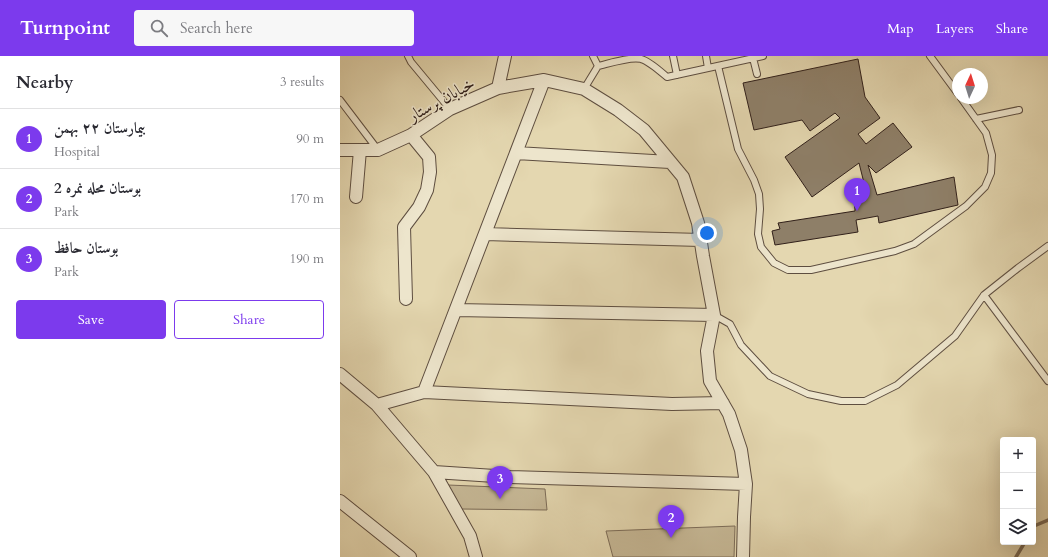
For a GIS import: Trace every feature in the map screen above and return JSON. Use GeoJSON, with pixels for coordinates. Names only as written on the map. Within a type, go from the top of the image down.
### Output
{"type":"FeatureCollection","features":[{"type":"Feature","properties":{"kind":"street"},"geometry":{"type":"LineString","coordinates":[[498,88],[505,56]]}},
{"type":"Feature","properties":{"kind":"street","name":"خیابان پرستار"},"geometry":{"type":"LineString","coordinates":[[340,150],[378,150],[411,135],[450,109],[498,88],[544,80],[584,89],[618,110],[644,130],[683,177],[698,223],[714,315]]}},
{"type":"Feature","properties":{"kind":"street"},"geometry":{"type":"LineString","coordinates":[[424,392],[544,80]]}},
{"type":"Feature","properties":{"kind":"street"},"geometry":{"type":"LineString","coordinates":[[406,299],[404,227],[419,207],[427,190],[430,172],[429,157],[411,135]]}},
{"type":"Feature","properties":{"kind":"street"},"geometry":{"type":"LineString","coordinates":[[356,197],[360,150]]}},
{"type":"Feature","properties":{"kind":"street"},"geometry":{"type":"LineString","coordinates":[[516,153],[670,162]]}},
{"type":"Feature","properties":{"kind":"street"},"geometry":{"type":"LineString","coordinates":[[485,234],[701,240]]}},
{"type":"Feature","properties":{"kind":"street"},"geometry":{"type":"LineString","coordinates":[[456,310],[714,315],[707,351],[710,381],[729,414],[741,450],[746,484],[744,557]]}},
{"type":"Feature","properties":{"kind":"street"},"geometry":{"type":"LineString","coordinates":[[340,374],[377,405],[434,472],[470,536],[476,557]]}},
{"type":"Feature","properties":{"kind":"street"},"geometry":{"type":"LineString","coordinates":[[377,405],[424,392],[672,404],[723,403]]}},
{"type":"Feature","properties":{"kind":"street"},"geometry":{"type":"LineString","coordinates":[[434,472],[518,478],[746,484]]}},
{"type":"Feature","properties":{"kind":"street"},"geometry":{"type":"LineString","coordinates":[[340,502],[410,557]]}},
{"type":"Feature","properties":{"kind":"lane"},"geometry":{"type":"LineString","coordinates":[[408,56],[411,62],[450,109]]}},
{"type":"Feature","properties":{"kind":"lane"},"geometry":{"type":"LineString","coordinates":[[593,56],[598,66]]}},
{"type":"Feature","properties":{"kind":"lane"},"geometry":{"type":"LineString","coordinates":[[673,56],[677,75]]}},
{"type":"Feature","properties":{"kind":"lane"},"geometry":{"type":"LineString","coordinates":[[706,56],[708,68]]}},
{"type":"Feature","properties":{"kind":"lane"},"geometry":{"type":"LineString","coordinates":[[584,89],[598,66],[624,60],[640,59],[656,68],[667,77],[718,66],[739,58],[763,56]]}},
{"type":"Feature","properties":{"kind":"lane"},"geometry":{"type":"LineString","coordinates":[[930,56],[952,86]]}},
{"type":"Feature","properties":{"kind":"lane"},"geometry":{"type":"LineString","coordinates":[[753,58],[756,74]]}},
{"type":"Feature","properties":{"kind":"lane"},"geometry":{"type":"LineString","coordinates":[[718,66],[738,149],[754,180],[759,194],[760,210],[758,234],[761,247],[774,263],[788,270],[811,270],[895,251],[914,244],[966,206],[985,187],[991,174],[992,155],[986,133],[965,104]]}},
{"type":"Feature","properties":{"kind":"lane"},"geometry":{"type":"LineString","coordinates":[[340,100],[378,150]]}},
{"type":"Feature","properties":{"kind":"lane"},"geometry":{"type":"LineString","coordinates":[[976,119],[1019,110]]}},
{"type":"Feature","properties":{"kind":"lane"},"geometry":{"type":"LineString","coordinates":[[714,315],[730,324],[741,345],[770,376],[808,394],[841,401],[865,401],[897,385],[955,336],[984,295],[1048,246]]}},
{"type":"Feature","properties":{"kind":"lane"},"geometry":{"type":"LineString","coordinates":[[984,295],[1048,381]]}},
{"type":"Feature","properties":{"kind":"shaded area"},"geometry":{"type":"Polygon","coordinates":[[[448,485],[545,489],[547,510],[460,509],[448,485]]]}},
{"type":"Feature","properties":{"kind":"shaded area"},"geometry":{"type":"Polygon","coordinates":[[[735,526],[734,557],[613,557],[606,531],[735,526]]]}},
{"type":"Feature","properties":{"kind":"building"},"geometry":{"type":"Polygon","coordinates":[[[858,59],[865,97],[880,118],[858,134],[866,144],[893,123],[912,147],[876,173],[868,165],[877,195],[954,177],[958,205],[879,223],[878,216],[856,220],[858,232],[775,245],[772,231],[780,229],[778,223],[855,211],[854,192],[864,183],[859,163],[812,197],[785,157],[840,118],[835,113],[810,131],[802,120],[754,130],[743,83],[858,59]]]}},
{"type":"Feature","properties":{"kind":"waterway"},"geometry":{"type":"LineString","coordinates":[[1036,525],[1048,520]]}},
{"type":"Feature","properties":{"kind":"waterway"},"geometry":{"type":"LineString","coordinates":[[1016,557],[1023,545]]}},
{"type":"Feature","properties":{"kind":"place","name":"بیمارستان ۲۲ بهمن"},"geometry":{"type":"Point","coordinates":[857,211]}},
{"type":"Feature","properties":{"kind":"place","name":"بوستان حافظ"},"geometry":{"type":"Point","coordinates":[500,499]}},
{"type":"Feature","properties":{"kind":"place","name":"بوستان محله نمره 2"},"geometry":{"type":"Point","coordinates":[671,538]}}]}
